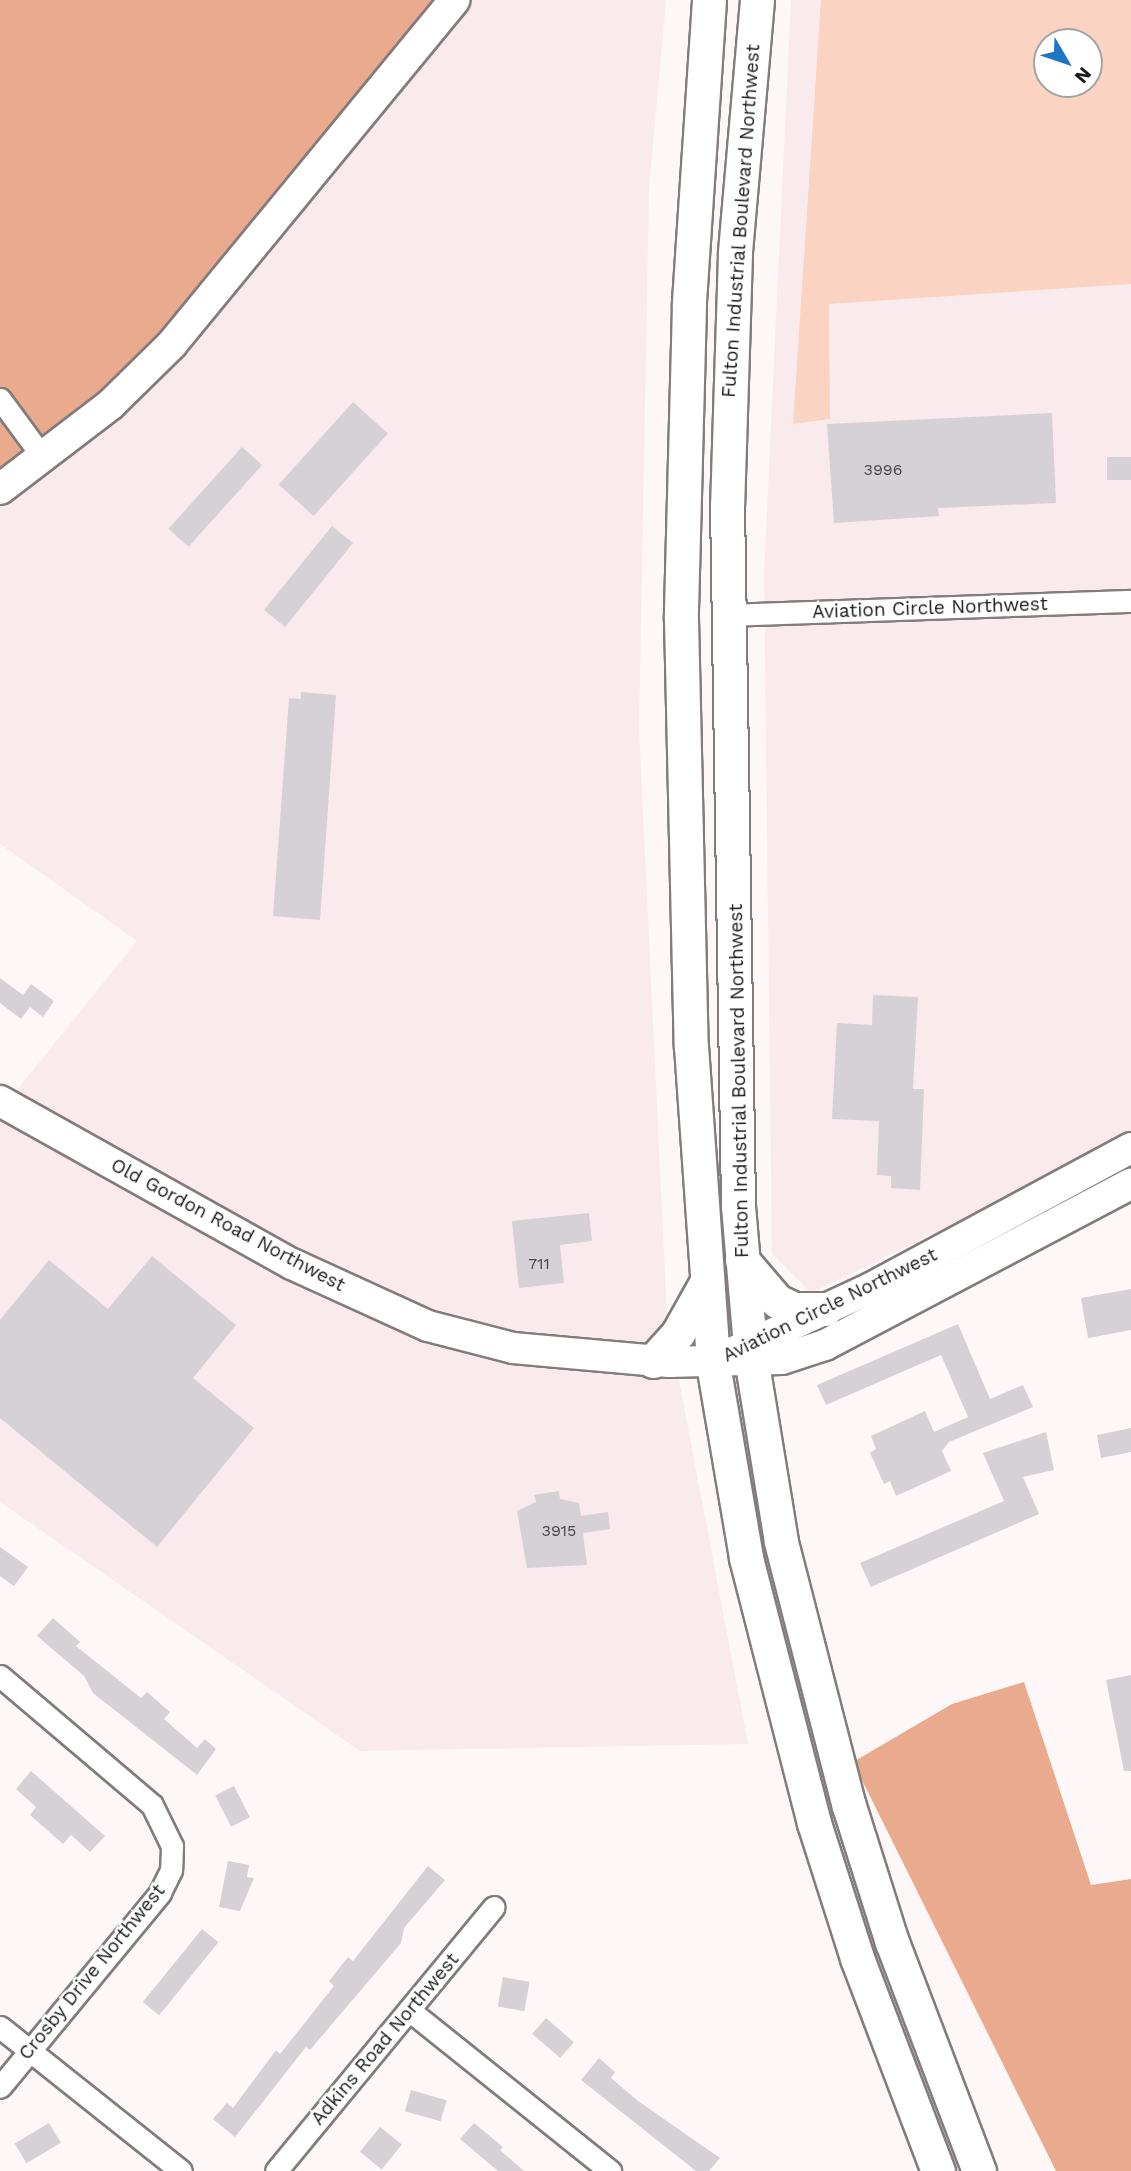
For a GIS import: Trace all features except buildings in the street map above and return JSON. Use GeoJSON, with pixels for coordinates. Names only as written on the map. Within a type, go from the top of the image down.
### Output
{"type":"FeatureCollection","features":[{"type":"Feature","properties":{"kind":"main road"},"geometry":{"type":"LineString","coordinates":[[0,489],[44,459],[172,344],[455,0]]}},
{"type":"Feature","properties":{"kind":"main road","name":"Fulton Industrial Boulevard Northwest"},"geometry":{"type":"LineString","coordinates":[[709,0],[689,305],[681,619],[691,1046],[713,1364],[746,1558],[789,1735],[857,1958],[938,2171]]}},
{"type":"Feature","properties":{"kind":"main road","name":"Fulton Industrial Boulevard Northwest"},"geometry":{"type":"LineString","coordinates":[[757,0],[729,382],[729,615],[743,1260],[750,1351],[781,1542],[849,1806],[892,1942],[979,2171]]}},
{"type":"Feature","properties":{"kind":"main road","name":"Old Gordon Road Northwest"},"geometry":{"type":"LineString","coordinates":[[0,1101],[292,1264],[428,1326],[513,1348],[713,1364]]}},
{"type":"Feature","properties":{"kind":"main road","name":"Aviation Circle Northwest"},"geometry":{"type":"LineString","coordinates":[[713,1364],[750,1351],[1131,1148]]}},
{"type":"Feature","properties":{"kind":"main road","name":"Aviation Circle Northwest"},"geometry":{"type":"LineString","coordinates":[[750,1351],[782,1359],[825,1345],[1131,1184]]}},
{"type":"Feature","properties":{"kind":"main road"},"geometry":{"type":"LineString","coordinates":[[743,1260],[777,1301],[794,1309],[825,1309]]}},
{"type":"Feature","properties":{"kind":"main road"},"geometry":{"type":"LineString","coordinates":[[653,1361],[678,1333],[706,1283]]}},
{"type":"Feature","properties":{"kind":"street"},"geometry":{"type":"LineString","coordinates":[[0,399],[44,459]]}},
{"type":"Feature","properties":{"kind":"street","name":"Aviation Circle Northwest"},"geometry":{"type":"LineString","coordinates":[[729,615],[1131,601]]}},
{"type":"Feature","properties":{"kind":"street","name":"Crosby Drive Northwest"},"geometry":{"type":"LineString","coordinates":[[0,1676],[152,1805],[172,1846],[171,1870],[160,1893],[0,2087]]}},
{"type":"Feature","properties":{"kind":"street","name":"Adkins Road Northwest"},"geometry":{"type":"LineString","coordinates":[[276,2171],[494,1907]]}},
{"type":"Feature","properties":{"kind":"street"},"geometry":{"type":"LineString","coordinates":[[409,2010],[610,2171]]}},
{"type":"Feature","properties":{"kind":"street"},"geometry":{"type":"LineString","coordinates":[[0,2027],[181,2171]]}},
{"type":"Feature","properties":{"kind":"shaded area"},"geometry":{"type":"Polygon","coordinates":[[[0,0],[441,0],[328,129],[142,361],[0,489],[0,0]]]}},
{"type":"Feature","properties":{"kind":"shaded area"},"geometry":{"type":"Polygon","coordinates":[[[441,0],[666,0],[649,188],[639,729],[667,1317],[748,1744],[360,1751],[0,1502],[0,1111],[137,941],[0,844],[0,489],[441,0]]]}},
{"type":"Feature","properties":{"kind":"shaded area"},"geometry":{"type":"Polygon","coordinates":[[[791,0],[1131,0],[1131,1137],[811,1293],[772,1254],[764,575],[791,0]]]}},
{"type":"Feature","properties":{"kind":"shaded area"},"geometry":{"type":"Polygon","coordinates":[[[821,0],[1131,0],[1131,284],[829,304],[830,419],[793,424],[821,0]]]}},
{"type":"Feature","properties":{"kind":"shaded area"},"geometry":{"type":"Polygon","coordinates":[[[1024,1682],[1091,1885],[1131,1879],[1131,2171],[1056,2171],[853,1762],[952,1704],[1024,1682]]]}}]}
